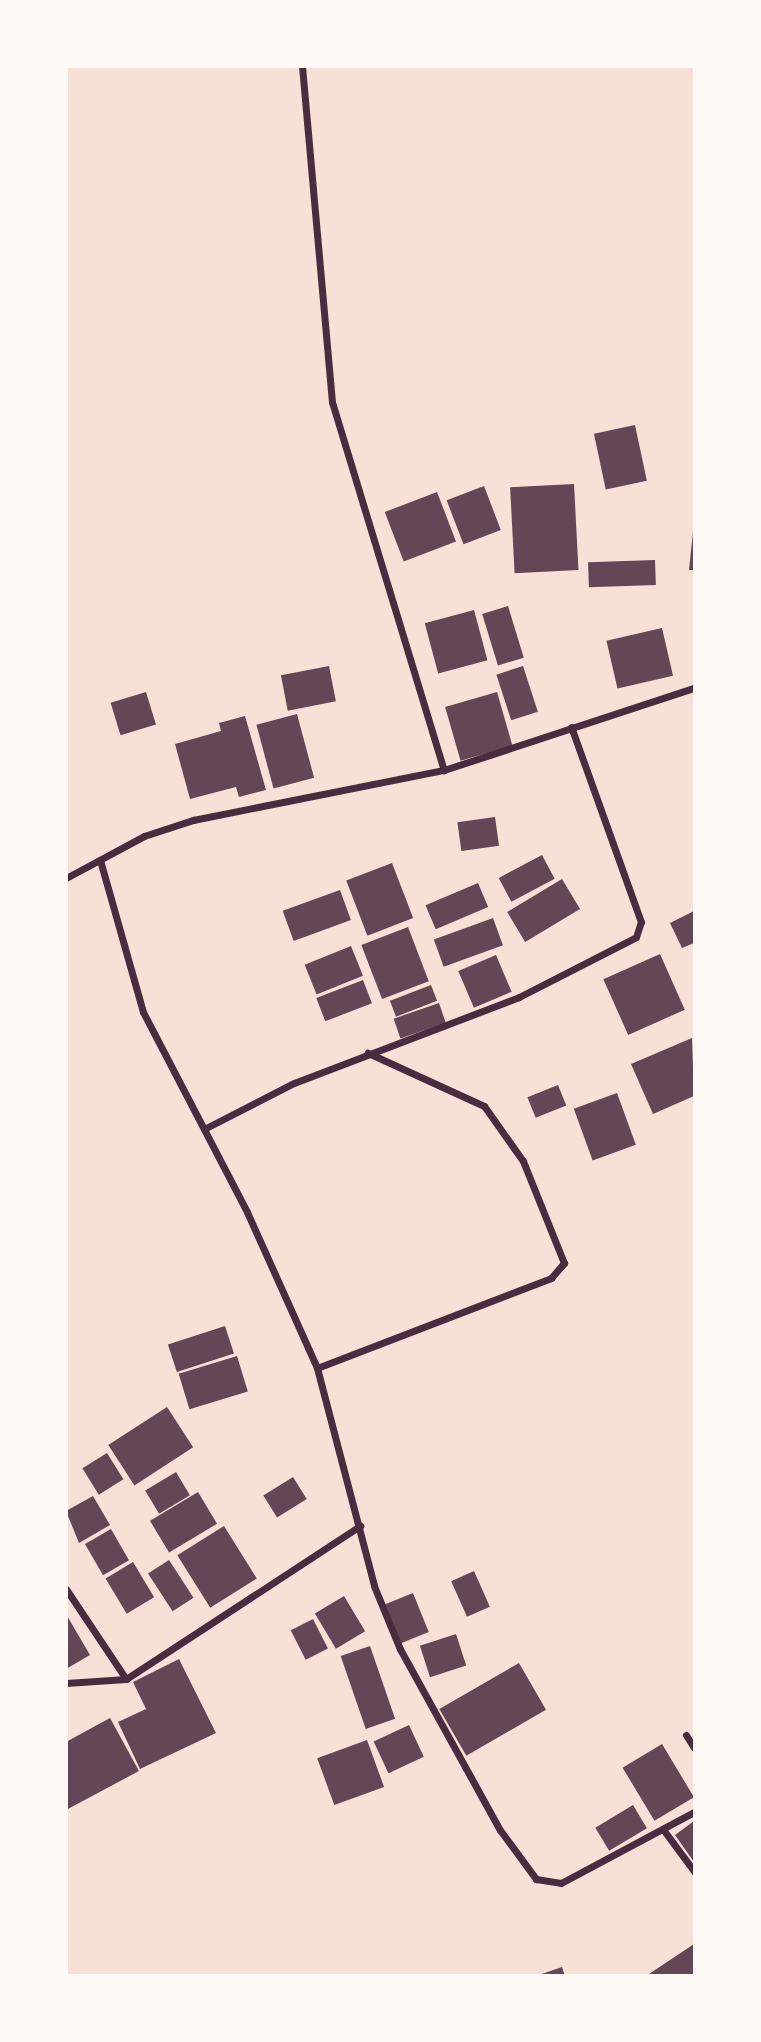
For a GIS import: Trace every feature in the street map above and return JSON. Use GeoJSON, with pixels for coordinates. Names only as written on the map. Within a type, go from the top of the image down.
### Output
{"type":"FeatureCollection","features":[{"type":"Feature","properties":{"kind":"street"},"geometry":{"type":"LineString","coordinates":[[302,66],[332,402],[444,770]]}},
{"type":"Feature","properties":{"kind":"street"},"geometry":{"type":"LineString","coordinates":[[66,878],[144,836],[193,820],[444,770],[695,688]]}},
{"type":"Feature","properties":{"kind":"street"},"geometry":{"type":"LineString","coordinates":[[204,1129],[367,1053],[519,998],[621,947],[641,931],[570,727]]}},
{"type":"Feature","properties":{"kind":"street"},"geometry":{"type":"LineString","coordinates":[[100,860],[143,1012],[204,1129],[317,1368],[360,1526],[400,1649],[460,1763],[536,1879],[573,1879],[665,1832],[695,1812]]}},
{"type":"Feature","properties":{"kind":"street"},"geometry":{"type":"LineString","coordinates":[[317,1368],[551,1278],[564,1263],[523,1161],[484,1106],[367,1053]]}},
{"type":"Feature","properties":{"kind":"street"},"geometry":{"type":"LineString","coordinates":[[66,1683],[126,1679],[360,1526]]}},
{"type":"Feature","properties":{"kind":"street"},"geometry":{"type":"LineString","coordinates":[[66,1589],[126,1679]]}},
{"type":"Feature","properties":{"kind":"street"},"geometry":{"type":"LineString","coordinates":[[687,1735],[695,1748]]}},
{"type":"Feature","properties":{"kind":"street"},"geometry":{"type":"LineString","coordinates":[[665,1832],[695,1871]]}},
{"type":"Feature","properties":{"kind":"building"},"geometry":{"type":"Polygon","coordinates":[[[635,425],[647,481],[606,489],[594,434],[635,425]]]}},
{"type":"Feature","properties":{"kind":"building"},"geometry":{"type":"Polygon","coordinates":[[[574,484],[579,570],[515,573],[510,487],[574,484]]]}},
{"type":"Feature","properties":{"kind":"building"},"geometry":{"type":"Polygon","coordinates":[[[484,486],[501,530],[464,544],[447,500],[484,486]]]}},
{"type":"Feature","properties":{"kind":"building"},"geometry":{"type":"Polygon","coordinates":[[[437,492],[456,541],[404,562],[385,512],[437,492]]]}},
{"type":"Feature","properties":{"kind":"building"},"geometry":{"type":"Polygon","coordinates":[[[693,532],[694,570],[689,570],[693,532]]]}},
{"type":"Feature","properties":{"kind":"building"},"geometry":{"type":"Polygon","coordinates":[[[655,560],[656,585],[589,587],[588,562],[655,560]]]}},
{"type":"Feature","properties":{"kind":"building"},"geometry":{"type":"Polygon","coordinates":[[[508,606],[524,658],[498,666],[482,614],[508,606]]]}},
{"type":"Feature","properties":{"kind":"building"},"geometry":{"type":"Polygon","coordinates":[[[474,610],[487,660],[438,673],[425,623],[474,610]]]}},
{"type":"Feature","properties":{"kind":"building"},"geometry":{"type":"Polygon","coordinates":[[[662,628],[673,676],[617,689],[606,641],[662,628]]]}},
{"type":"Feature","properties":{"kind":"building"},"geometry":{"type":"Polygon","coordinates":[[[329,666],[336,701],[288,711],[281,675],[329,666]]]}},
{"type":"Feature","properties":{"kind":"building"},"geometry":{"type":"Polygon","coordinates":[[[523,666],[538,712],[511,720],[496,675],[523,666]]]}},
{"type":"Feature","properties":{"kind":"building"},"geometry":{"type":"Polygon","coordinates":[[[146,692],[156,725],[121,735],[111,703],[146,692]]]}},
{"type":"Feature","properties":{"kind":"building"},"geometry":{"type":"Polygon","coordinates":[[[497,692],[512,746],[461,761],[445,707],[497,692]]]}},
{"type":"Feature","properties":{"kind":"building"},"geometry":{"type":"Polygon","coordinates":[[[297,714],[314,778],[274,789],[256,725],[297,714]]]}},
{"type":"Feature","properties":{"kind":"building"},"geometry":{"type":"Polygon","coordinates":[[[245,716],[266,790],[239,797],[236,787],[190,799],[175,744],[221,731],[219,723],[245,716]]]}},
{"type":"Feature","properties":{"kind":"building"},"geometry":{"type":"Polygon","coordinates":[[[495,817],[499,846],[461,851],[457,822],[495,817]]]}},
{"type":"Feature","properties":{"kind":"building"},"geometry":{"type":"Polygon","coordinates":[[[542,855],[555,879],[511,902],[499,878],[542,855]]]}},
{"type":"Feature","properties":{"kind":"building"},"geometry":{"type":"Polygon","coordinates":[[[392,863],[413,918],[367,936],[346,881],[392,863]]]}},
{"type":"Feature","properties":{"kind":"building"},"geometry":{"type":"Polygon","coordinates":[[[562,879],[580,909],[525,942],[507,912],[562,879]]]}},
{"type":"Feature","properties":{"kind":"building"},"geometry":{"type":"Polygon","coordinates":[[[478,883],[488,907],[436,929],[426,905],[478,883]]]}},
{"type":"Feature","properties":{"kind":"building"},"geometry":{"type":"Polygon","coordinates":[[[340,890],[351,920],[294,941],[283,911],[340,890]]]}},
{"type":"Feature","properties":{"kind":"building"},"geometry":{"type":"Polygon","coordinates":[[[694,911],[694,943],[682,948],[670,923],[694,911]]]}},
{"type":"Feature","properties":{"kind":"building"},"geometry":{"type":"Polygon","coordinates":[[[493,918],[503,945],[444,967],[434,940],[493,918]]]}},
{"type":"Feature","properties":{"kind":"building"},"geometry":{"type":"Polygon","coordinates":[[[408,927],[429,981],[382,999],[361,945],[408,927]]]}},
{"type":"Feature","properties":{"kind":"building"},"geometry":{"type":"Polygon","coordinates":[[[351,946],[363,976],[317,994],[305,965],[351,946]]]}},
{"type":"Feature","properties":{"kind":"building"},"geometry":{"type":"Polygon","coordinates":[[[660,954],[685,1010],[628,1035],[603,979],[660,954]]]}},
{"type":"Feature","properties":{"kind":"building"},"geometry":{"type":"Polygon","coordinates":[[[496,955],[512,992],[474,1008],[458,971],[496,955]]]}},
{"type":"Feature","properties":{"kind":"building"},"geometry":{"type":"Polygon","coordinates":[[[363,980],[372,1003],[325,1021],[316,998],[363,980]]]}},
{"type":"Feature","properties":{"kind":"building"},"geometry":{"type":"Polygon","coordinates":[[[431,985],[437,1001],[396,1017],[390,1001],[431,985]]]}},
{"type":"Feature","properties":{"kind":"building"},"geometry":{"type":"Polygon","coordinates":[[[439,1003],[446,1023],[400,1038],[394,1019],[439,1003]]]}},
{"type":"Feature","properties":{"kind":"building"},"geometry":{"type":"Polygon","coordinates":[[[692,1038],[694,1096],[653,1114],[631,1064],[692,1038]]]}},
{"type":"Feature","properties":{"kind":"building"},"geometry":{"type":"Polygon","coordinates":[[[558,1085],[566,1105],[536,1118],[527,1097],[558,1085]]]}},
{"type":"Feature","properties":{"kind":"building"},"geometry":{"type":"Polygon","coordinates":[[[617,1093],[636,1145],[593,1160],[574,1109],[617,1093]]]}},
{"type":"Feature","properties":{"kind":"building"},"geometry":{"type":"Polygon","coordinates":[[[225,1326],[234,1354],[177,1372],[168,1345],[225,1326]]]}},
{"type":"Feature","properties":{"kind":"building"},"geometry":{"type":"Polygon","coordinates":[[[237,1356],[248,1391],[189,1409],[179,1374],[237,1356]]]}},
{"type":"Feature","properties":{"kind":"building"},"geometry":{"type":"Polygon","coordinates":[[[167,1407],[193,1447],[134,1485],[108,1445],[167,1407]]]}},
{"type":"Feature","properties":{"kind":"building"},"geometry":{"type":"Polygon","coordinates":[[[107,1453],[123,1479],[99,1495],[82,1468],[107,1453]]]}},
{"type":"Feature","properties":{"kind":"building"},"geometry":{"type":"Polygon","coordinates":[[[176,1472],[190,1495],[159,1514],[145,1491],[176,1472]]]}},
{"type":"Feature","properties":{"kind":"building"},"geometry":{"type":"Polygon","coordinates":[[[293,1477],[307,1499],[277,1518],[263,1496],[293,1477]]]}},
{"type":"Feature","properties":{"kind":"building"},"geometry":{"type":"Polygon","coordinates":[[[198,1492],[217,1524],[169,1553],[150,1521],[198,1492]]]}},
{"type":"Feature","properties":{"kind":"building"},"geometry":{"type":"Polygon","coordinates":[[[93,1496],[110,1525],[79,1543],[66,1511],[93,1496]]]}},
{"type":"Feature","properties":{"kind":"building"},"geometry":{"type":"Polygon","coordinates":[[[224,1526],[257,1579],[210,1608],[177,1555],[224,1526]]]}},
{"type":"Feature","properties":{"kind":"building"},"geometry":{"type":"Polygon","coordinates":[[[111,1529],[129,1560],[103,1575],[85,1544],[111,1529]]]}},
{"type":"Feature","properties":{"kind":"building"},"geometry":{"type":"Polygon","coordinates":[[[169,1560],[194,1598],[173,1611],[148,1574],[169,1560]]]}},
{"type":"Feature","properties":{"kind":"building"},"geometry":{"type":"Polygon","coordinates":[[[133,1562],[154,1597],[127,1614],[106,1578],[133,1562]]]}},
{"type":"Feature","properties":{"kind":"building"},"geometry":{"type":"Polygon","coordinates":[[[474,1571],[490,1607],[467,1617],[451,1581],[474,1571]]]}},
{"type":"Feature","properties":{"kind":"building"},"geometry":{"type":"Polygon","coordinates":[[[413,1593],[429,1632],[401,1643],[385,1604],[413,1593]]]}},
{"type":"Feature","properties":{"kind":"building"},"geometry":{"type":"Polygon","coordinates":[[[344,1596],[365,1631],[336,1649],[315,1614],[344,1596]]]}},
{"type":"Feature","properties":{"kind":"building"},"geometry":{"type":"Polygon","coordinates":[[[66,1614],[90,1655],[66,1669],[66,1614]]]}},
{"type":"Feature","properties":{"kind":"building"},"geometry":{"type":"Polygon","coordinates":[[[313,1619],[328,1648],[306,1660],[291,1630],[313,1619]]]}},
{"type":"Feature","properties":{"kind":"building"},"geometry":{"type":"Polygon","coordinates":[[[456,1634],[466,1665],[430,1677],[420,1646],[456,1634]]]}},
{"type":"Feature","properties":{"kind":"building"},"geometry":{"type":"Polygon","coordinates":[[[370,1646],[395,1719],[366,1729],[341,1656],[370,1646]]]}},
{"type":"Feature","properties":{"kind":"building"},"geometry":{"type":"Polygon","coordinates":[[[179,1659],[216,1733],[140,1769],[118,1722],[146,1709],[133,1682],[179,1659]]]}},
{"type":"Feature","properties":{"kind":"building"},"geometry":{"type":"Polygon","coordinates":[[[519,1663],[546,1710],[466,1756],[439,1709],[519,1663]]]}},
{"type":"Feature","properties":{"kind":"building"},"geometry":{"type":"Polygon","coordinates":[[[110,1718],[139,1771],[66,1810],[66,1742],[110,1718]]]}},
{"type":"Feature","properties":{"kind":"building"},"geometry":{"type":"Polygon","coordinates":[[[409,1725],[424,1757],[388,1773],[374,1741],[409,1725]]]}},
{"type":"Feature","properties":{"kind":"building"},"geometry":{"type":"Polygon","coordinates":[[[367,1740],[384,1787],[334,1805],[317,1758],[367,1740]]]}},
{"type":"Feature","properties":{"kind":"building"},"geometry":{"type":"Polygon","coordinates":[[[662,1744],[694,1797],[655,1821],[623,1768],[662,1744]]]}},
{"type":"Feature","properties":{"kind":"building"},"geometry":{"type":"Polygon","coordinates":[[[633,1805],[647,1828],[609,1851],[595,1828],[633,1805]]]}},
{"type":"Feature","properties":{"kind":"building"},"geometry":{"type":"Polygon","coordinates":[[[694,1821],[694,1862],[675,1835],[694,1821]]]}},
{"type":"Feature","properties":{"kind":"building"},"geometry":{"type":"Polygon","coordinates":[[[694,1944],[694,1976],[646,1976],[694,1944]]]}},
{"type":"Feature","properties":{"kind":"building"},"geometry":{"type":"Polygon","coordinates":[[[562,1967],[565,1976],[539,1976],[539,1975],[562,1967]]]}}]}
